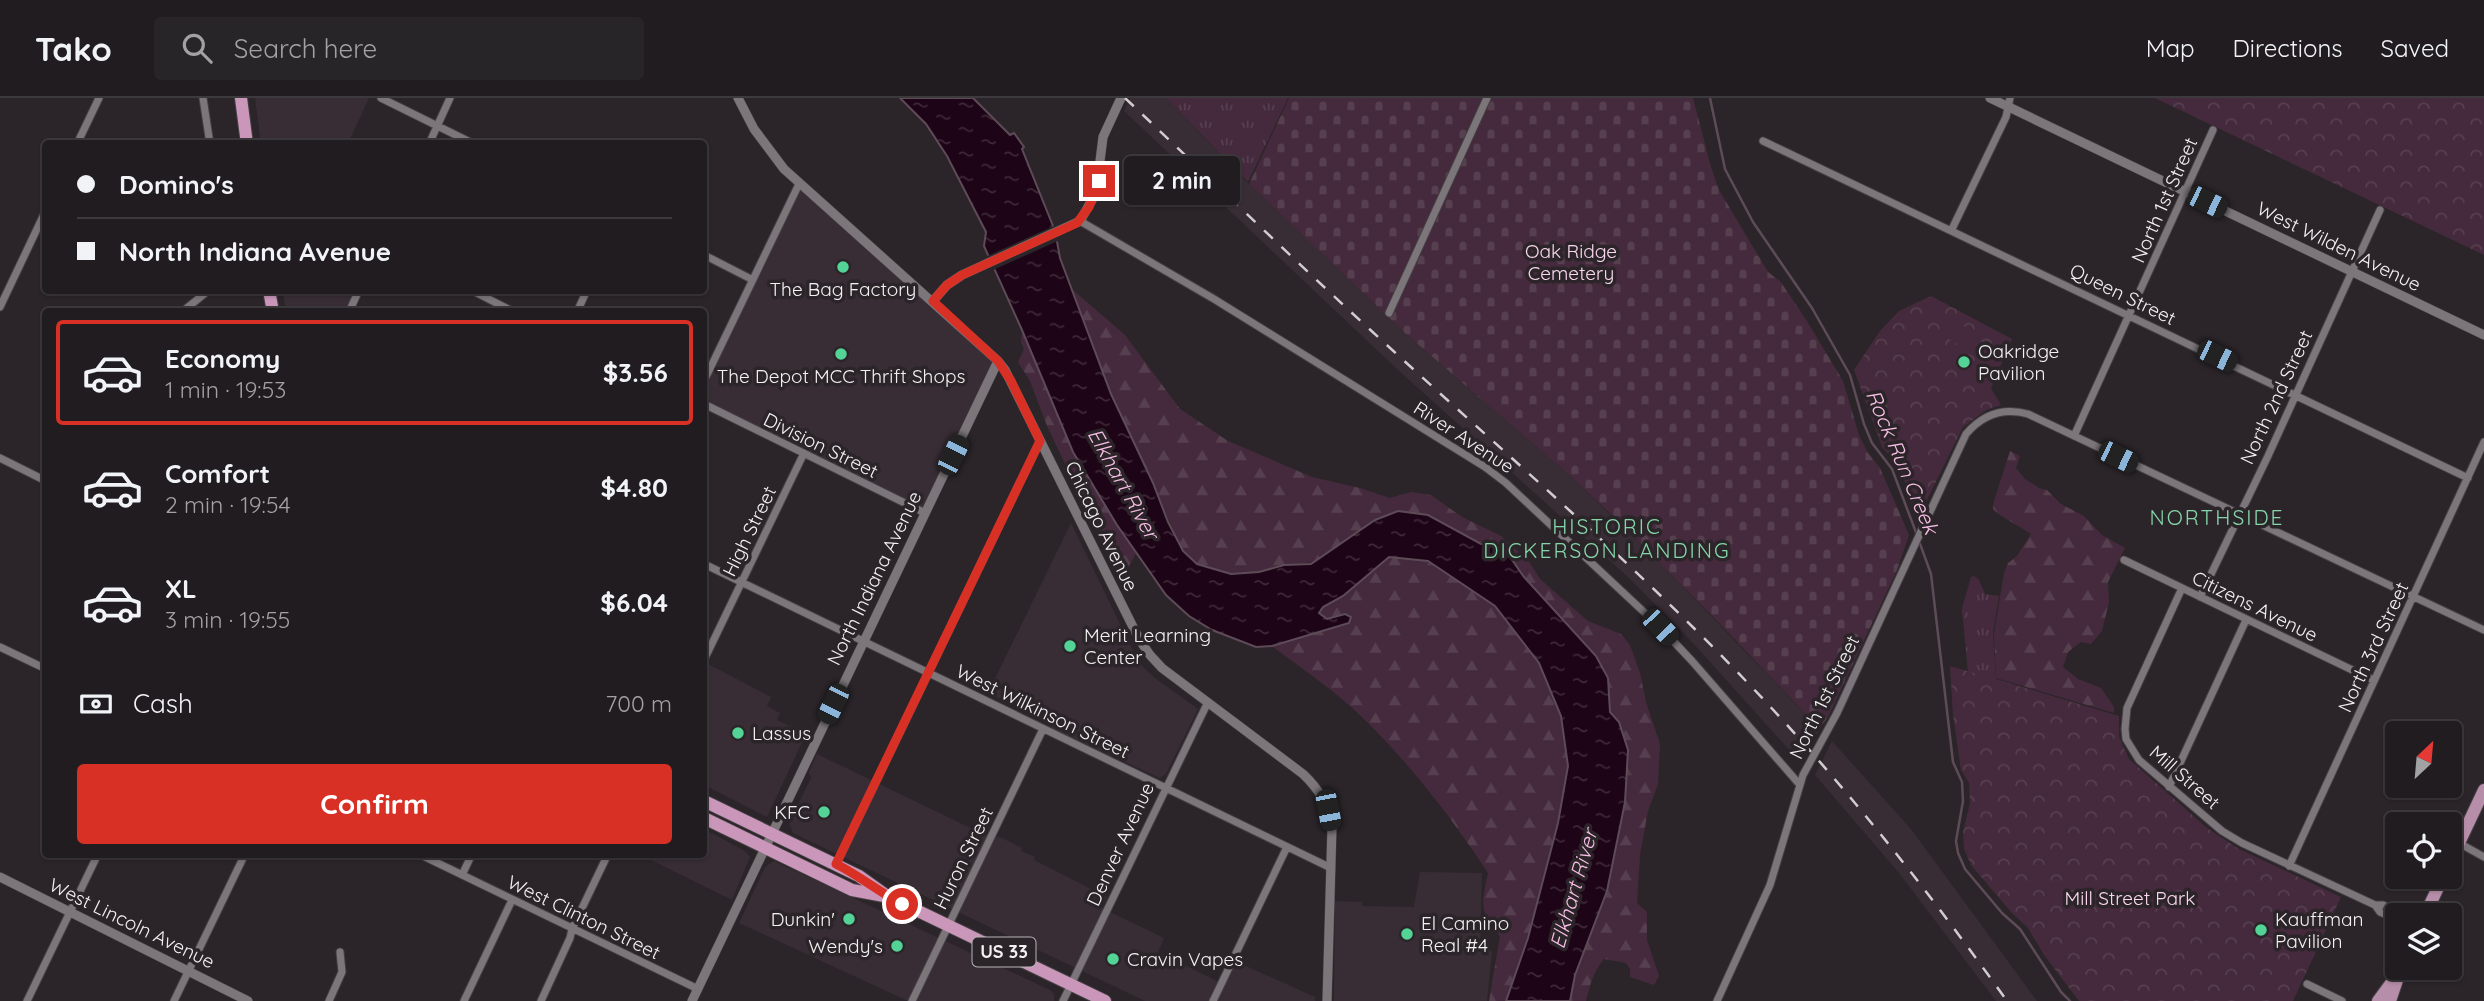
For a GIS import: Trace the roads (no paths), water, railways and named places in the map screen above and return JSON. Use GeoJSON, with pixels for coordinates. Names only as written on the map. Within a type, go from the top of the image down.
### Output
{"type":"FeatureCollection","features":[{"type":"Feature","properties":{"kind":"highway"},"geometry":{"type":"LineString","coordinates":[[241,98],[246,140]]}},
{"type":"Feature","properties":{"kind":"highway","name":"US 33"},"geometry":{"type":"LineString","coordinates":[[707,802],[836,864],[887,896],[1105,1001]]}},
{"type":"Feature","properties":{"kind":"highway"},"geometry":{"type":"LineString","coordinates":[[707,820],[852,890],[887,896]]}},
{"type":"Feature","properties":{"kind":"main road"},"geometry":{"type":"LineString","coordinates":[[2462,837],[2484,790]]}},
{"type":"Feature","properties":{"kind":"main road"},"geometry":{"type":"LineString","coordinates":[[2378,1001],[2393,980]]}},
{"type":"Feature","properties":{"kind":"main road"},"geometry":{"type":"LineString","coordinates":[[2390,1001],[2397,980]]}},
{"type":"Feature","properties":{"kind":"street"},"geometry":{"type":"LineString","coordinates":[[79,140],[99,98]]}},
{"type":"Feature","properties":{"kind":"street"},"geometry":{"type":"LineString","coordinates":[[203,98],[209,140]]}},
{"type":"Feature","properties":{"kind":"street"},"geometry":{"type":"LineString","coordinates":[[381,98],[466,140]]}},
{"type":"Feature","properties":{"kind":"street"},"geometry":{"type":"LineString","coordinates":[[431,140],[450,98]]}},
{"type":"Feature","properties":{"kind":"street","name":"Chicago Avenue"},"geometry":{"type":"LineString","coordinates":[[738,98],[770,152],[799,184],[998,361],[1011,381],[1139,639],[1150,655],[1162,668],[1303,774],[1322,795],[1332,827],[1327,1001]]}},
{"type":"Feature","properties":{"kind":"street"},"geometry":{"type":"LineString","coordinates":[[933,301],[955,279],[1080,221],[1096,192],[1103,137],[1121,98]]}},
{"type":"Feature","properties":{"kind":"street"},"geometry":{"type":"LineString","coordinates":[[1389,313],[1487,98]]}},
{"type":"Feature","properties":{"kind":"street","name":"West Wilden Avenue"},"geometry":{"type":"LineString","coordinates":[[1990,98],[2009,102],[2185,191],[2484,335]]}},
{"type":"Feature","properties":{"kind":"street"},"geometry":{"type":"LineString","coordinates":[[1952,229],[2009,102]]}},
{"type":"Feature","properties":{"kind":"street","name":"North 1st Street"},"geometry":{"type":"LineString","coordinates":[[1717,1001],[1770,885],[1810,760],[1836,713],[1966,434],[1982,419],[1995,413],[2015,411],[2028,414],[2074,436],[2213,130]]}},
{"type":"Feature","properties":{"kind":"street","name":"Queen Street"},"geometry":{"type":"LineString","coordinates":[[1763,141],[1952,229],[2468,478]]}},
{"type":"Feature","properties":{"kind":"street"},"geometry":{"type":"LineString","coordinates":[[707,375],[799,184]]}},
{"type":"Feature","properties":{"kind":"street","name":"North 2nd Street"},"geometry":{"type":"LineString","coordinates":[[2200,597],[2380,210]]}},
{"type":"Feature","properties":{"kind":"street"},"geometry":{"type":"LineString","coordinates":[[0,307],[42,218]]}},
{"type":"Feature","properties":{"kind":"street","name":"River Avenue"},"geometry":{"type":"LineString","coordinates":[[1080,221],[1214,299],[1485,467],[1506,483],[1660,627],[1800,785]]}},
{"type":"Feature","properties":{"kind":"street"},"geometry":{"type":"LineString","coordinates":[[707,257],[753,279]]}},
{"type":"Feature","properties":{"kind":"street"},"geometry":{"type":"LineString","coordinates":[[187,308],[204,294]]}},
{"type":"Feature","properties":{"kind":"street"},"geometry":{"type":"LineString","coordinates":[[479,294],[506,308]]}},
{"type":"Feature","properties":{"kind":"street","name":"North Indiana Avenue"},"geometry":{"type":"LineString","coordinates":[[692,1001],[998,361]]}},
{"type":"Feature","properties":{"kind":"street","name":"Division Street"},"geometry":{"type":"LineString","coordinates":[[707,405],[925,513]]}},
{"type":"Feature","properties":{"kind":"street"},"geometry":{"type":"LineString","coordinates":[[2074,436],[2484,630]]}},
{"type":"Feature","properties":{"kind":"street"},"geometry":{"type":"LineString","coordinates":[[836,864],[1040,441]]}},
{"type":"Feature","properties":{"kind":"street","name":"North 3rd Street"},"geometry":{"type":"LineString","coordinates":[[2289,866],[2484,442]]}},
{"type":"Feature","properties":{"kind":"street","name":"High Street"},"geometry":{"type":"LineString","coordinates":[[707,654],[804,453]]}},
{"type":"Feature","properties":{"kind":"street"},"geometry":{"type":"LineString","coordinates":[[0,458],[42,479]]}},
{"type":"Feature","properties":{"kind":"street","name":"Citizens Avenue"},"geometry":{"type":"LineString","coordinates":[[2124,560],[2374,680]]}},
{"type":"Feature","properties":{"kind":"street","name":"West Wilkinson Street"},"geometry":{"type":"LineString","coordinates":[[707,565],[1331,868]]}},
{"type":"Feature","properties":{"kind":"street","name":"Mill Street"},"geometry":{"type":"LineString","coordinates":[[2182,588],[2131,698],[2125,717],[2126,739],[2131,750],[2151,773],[2222,831],[2289,866],[2375,905],[2385,906]]}},
{"type":"Feature","properties":{"kind":"street"},"geometry":{"type":"LineString","coordinates":[[2169,787],[2246,620]]}},
{"type":"Feature","properties":{"kind":"street"},"geometry":{"type":"LineString","coordinates":[[0,647],[42,667]]}},
{"type":"Feature","properties":{"kind":"street","name":"Denver Avenue"},"geometry":{"type":"LineString","coordinates":[[1063,1001],[1208,702]]}},
{"type":"Feature","properties":{"kind":"street","name":"Huron Street"},"geometry":{"type":"LineString","coordinates":[[912,1001],[1043,729]]}},
{"type":"Feature","properties":{"kind":"street"},"geometry":{"type":"LineString","coordinates":[[2462,845],[2484,857]]}},
{"type":"Feature","properties":{"kind":"street"},"geometry":{"type":"LineString","coordinates":[[1213,1001],[1287,846]]}},
{"type":"Feature","properties":{"kind":"street"},"geometry":{"type":"LineString","coordinates":[[27,1001],[96,858]]}},
{"type":"Feature","properties":{"kind":"street"},"geometry":{"type":"LineString","coordinates":[[174,1001],[243,858]]}},
{"type":"Feature","properties":{"kind":"street","name":"West Clinton Street"},"geometry":{"type":"LineString","coordinates":[[427,858],[698,989]]}},
{"type":"Feature","properties":{"kind":"street"},"geometry":{"type":"LineString","coordinates":[[462,875],[470,858]]}},
{"type":"Feature","properties":{"kind":"street"},"geometry":{"type":"LineString","coordinates":[[541,1001],[606,858]]}},
{"type":"Feature","properties":{"kind":"street","name":"West Lincoln Avenue"},"geometry":{"type":"LineString","coordinates":[[0,877],[248,1001]]}},
{"type":"Feature","properties":{"kind":"street"},"geometry":{"type":"LineString","coordinates":[[464,1001],[512,900]]}},
{"type":"Feature","properties":{"kind":"street","name":"Mill Street"},"geometry":{"type":"LineString","coordinates":[[2375,905],[2385,914]]}},
{"type":"Feature","properties":{"kind":"street"},"geometry":{"type":"LineString","coordinates":[[329,1001],[342,972],[340,952]]}},
{"type":"Feature","properties":{"kind":"street"},"geometry":{"type":"LineString","coordinates":[[2307,984],[2342,1001]]}},
{"type":"Feature","properties":{"kind":"water","name":"Elkhart River"},"geometry":{"type":"Polygon","coordinates":[[[900,98],[973,98],[1010,135],[1014,133],[1024,147],[1022,149],[1055,231],[1060,258],[1111,394],[1153,483],[1168,522],[1183,551],[1197,564],[1231,574],[1259,572],[1284,565],[1311,564],[1375,520],[1398,511],[1428,515],[1481,544],[1490,544],[1508,554],[1524,577],[1596,656],[1608,678],[1610,712],[1619,722],[1628,750],[1625,802],[1607,891],[1575,975],[1570,1001],[1506,1001],[1528,938],[1558,823],[1568,766],[1561,716],[1539,663],[1495,606],[1428,561],[1389,557],[1343,596],[1323,607],[1319,613],[1327,619],[1345,614],[1351,617],[1349,623],[1272,646],[1256,647],[1212,630],[1189,616],[1166,595],[1117,525],[1073,452],[984,246],[986,232],[947,156],[926,124],[900,98]]]}},
{"type":"Feature","properties":{"kind":"waterway","name":"Rock Run Creek"},"geometry":{"type":"LineString","coordinates":[[1710,98],[1725,169],[1753,222],[1812,308],[1850,375],[1864,424],[1872,443],[1892,469],[1917,535]]}},
{"type":"Feature","properties":{"kind":"waterway","name":"Rock Run Creek"},"geometry":{"type":"LineString","coordinates":[[1919,541],[1931,574],[1953,762],[1962,782],[1963,801],[1956,841],[1958,853],[1965,869],[2002,913],[2020,929],[2061,992],[2070,1001]]}},
{"type":"Feature","properties":{"kind":"railway"},"geometry":{"type":"LineString","coordinates":[[1125,98],[1355,316],[1615,552],[1746,681],[1816,757],[1882,836],[2007,1001]]}},
{"type":"Feature","properties":{"kind":"place","name":"The Bag Factory"},"geometry":{"type":"Point","coordinates":[843,267]}},
{"type":"Feature","properties":{"kind":"place","name":"The Depot MCC Thrift Shops"},"geometry":{"type":"Point","coordinates":[841,354]}},
{"type":"Feature","properties":{"kind":"place","name":"Oakridge Pavilion"},"geometry":{"type":"Point","coordinates":[1964,362]}},
{"type":"Feature","properties":{"kind":"place","name":"Merit Learning Center"},"geometry":{"type":"Point","coordinates":[1070,646]}},
{"type":"Feature","properties":{"kind":"place","name":"Lassus"},"geometry":{"type":"Point","coordinates":[738,733]}},
{"type":"Feature","properties":{"kind":"place","name":"KFC"},"geometry":{"type":"Point","coordinates":[824,812]}},
{"type":"Feature","properties":{"kind":"place","name":"Dunkin'"},"geometry":{"type":"Point","coordinates":[849,919]}},
{"type":"Feature","properties":{"kind":"place","name":"Kauffman Pavilion"},"geometry":{"type":"Point","coordinates":[2261,930]}},
{"type":"Feature","properties":{"kind":"place","name":"El Camino Real #4"},"geometry":{"type":"Point","coordinates":[1407,934]}},
{"type":"Feature","properties":{"kind":"place","name":"Wendy's"},"geometry":{"type":"Point","coordinates":[897,946]}},
{"type":"Feature","properties":{"kind":"place","name":"Cravin Vapes"},"geometry":{"type":"Point","coordinates":[1113,959]}},
{"type":"Feature","properties":{"kind":"district","name":"NORTHSIDE"},"geometry":{"type":"Point","coordinates":[2217,518]}},
{"type":"Feature","properties":{"kind":"district","name":"HISTORIC DICKERSON LANDING"},"geometry":{"type":"Point","coordinates":[1607,539]}},
{"type":"Feature","properties":{"kind":"park label","name":"Oak Ridge Cemetery"},"geometry":{"type":"Point","coordinates":[1571,262]}},
{"type":"Feature","properties":{"kind":"park label","name":"Mill Street Park"},"geometry":{"type":"Point","coordinates":[2130,898]}}]}
